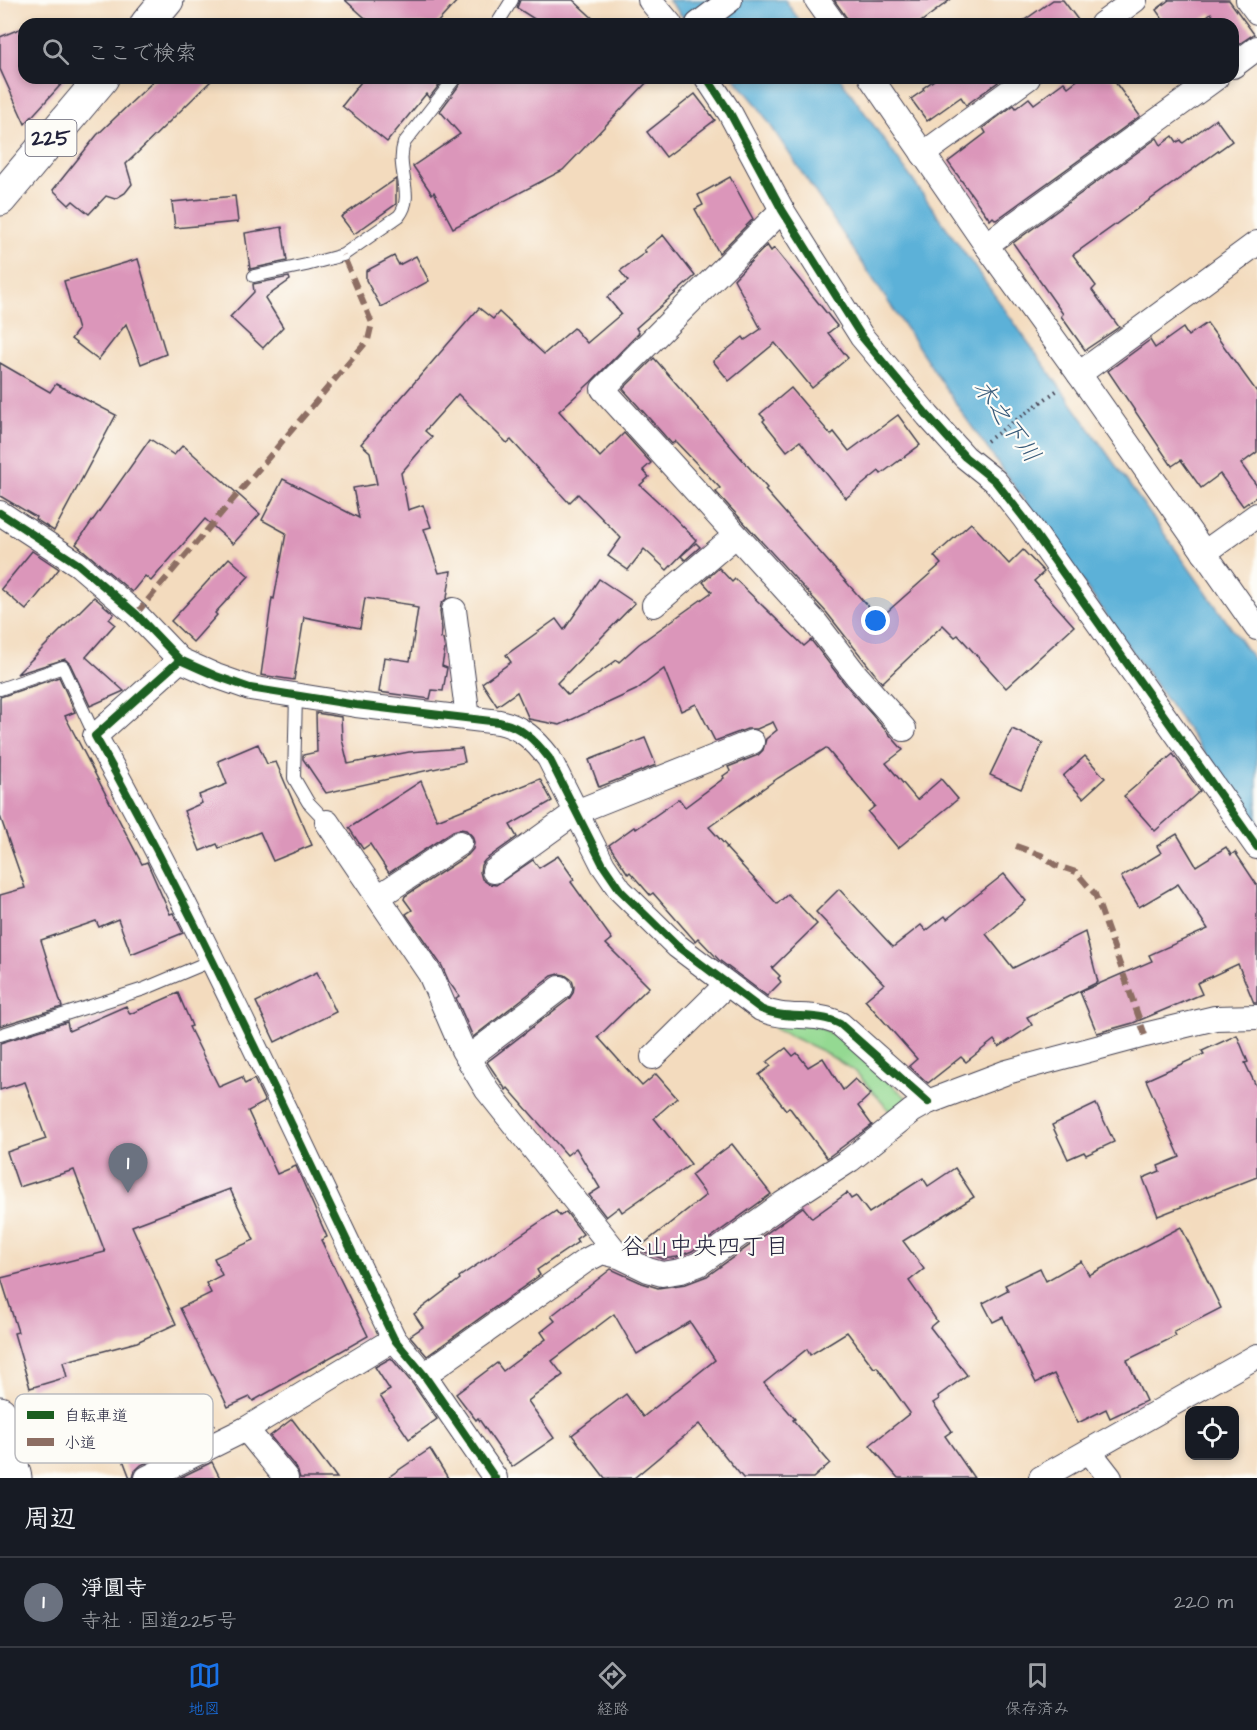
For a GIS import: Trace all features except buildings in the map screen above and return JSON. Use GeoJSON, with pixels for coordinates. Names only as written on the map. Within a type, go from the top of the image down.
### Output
{"type":"FeatureCollection","features":[{"type":"Feature","properties":{"kind":"highway"},"geometry":{"type":"LineString","coordinates":[[152,18],[167,0]]}},
{"type":"Feature","properties":{"kind":"highway","name":"225"},"geometry":{"type":"LineString","coordinates":[[0,199],[97,84]]}},
{"type":"Feature","properties":{"kind":"highway"},"geometry":{"type":"LineString","coordinates":[[0,1413],[15,1478]]}},
{"type":"Feature","properties":{"kind":"street"},"geometry":{"type":"LineString","coordinates":[[650,0],[664,18]]}},
{"type":"Feature","properties":{"kind":"street"},"geometry":{"type":"LineString","coordinates":[[706,18],[730,0]]}},
{"type":"Feature","properties":{"kind":"street"},"geometry":{"type":"LineString","coordinates":[[818,0],[830,18]]}},
{"type":"Feature","properties":{"kind":"street"},"geometry":{"type":"LineString","coordinates":[[1103,14],[1135,0]]}},
{"type":"Feature","properties":{"kind":"street"},"geometry":{"type":"LineString","coordinates":[[1248,0],[1257,12]]}},
{"type":"Feature","properties":{"kind":"street"},"geometry":{"type":"LineString","coordinates":[[1239,62],[1257,48]]}},
{"type":"Feature","properties":{"kind":"street"},"geometry":{"type":"LineString","coordinates":[[711,84],[730,113],[782,210],[862,337],[935,424],[965,457],[995,481],[1024,518],[1257,847]]}},
{"type":"Feature","properties":{"kind":"street"},"geometry":{"type":"LineString","coordinates":[[875,84],[986,245],[1072,379],[1204,553],[1257,628]]}},
{"type":"Feature","properties":{"kind":"street"},"geometry":{"type":"LineString","coordinates":[[923,154],[1020,84]]}},
{"type":"Feature","properties":{"kind":"street"},"geometry":{"type":"LineString","coordinates":[[986,245],[1208,84]]}},
{"type":"Feature","properties":{"kind":"street"},"geometry":{"type":"LineString","coordinates":[[782,210],[603,389],[816,623],[856,675],[904,729]]}},
{"type":"Feature","properties":{"kind":"street"},"geometry":{"type":"LineString","coordinates":[[1072,379],[1257,243]]}},
{"type":"Feature","properties":{"kind":"street"},"geometry":{"type":"LineString","coordinates":[[0,513],[78,564],[136,614],[180,660],[250,688],[512,725],[532,738],[549,758],[603,865],[620,890],[677,946],[770,1013],[823,1018],[840,1024],[928,1102]]}},
{"type":"Feature","properties":{"kind":"street"},"geometry":{"type":"LineString","coordinates":[[1204,553],[1257,515]]}},
{"type":"Feature","properties":{"kind":"street"},"geometry":{"type":"LineString","coordinates":[[654,605],[735,536]]}},
{"type":"Feature","properties":{"kind":"street"},"geometry":{"type":"LineString","coordinates":[[454,610],[468,718]]}},
{"type":"Feature","properties":{"kind":"street"},"geometry":{"type":"LineString","coordinates":[[180,660],[95,736],[142,820],[213,960],[394,1339],[424,1376],[495,1478]]}},
{"type":"Feature","properties":{"kind":"street"},"geometry":{"type":"LineString","coordinates":[[494,871],[576,812],[752,742]]}},
{"type":"Feature","properties":{"kind":"street"},"geometry":{"type":"LineString","coordinates":[[327,822],[430,974],[468,1058],[488,1090],[619,1256]]}},
{"type":"Feature","properties":{"kind":"street"},"geometry":{"type":"LineString","coordinates":[[378,897],[460,843]]}},
{"type":"Feature","properties":{"kind":"street"},"geometry":{"type":"LineString","coordinates":[[653,1057],[727,984]]}},
{"type":"Feature","properties":{"kind":"street"},"geometry":{"type":"LineString","coordinates":[[468,1058],[560,988]]}},
{"type":"Feature","properties":{"kind":"street"},"geometry":{"type":"LineString","coordinates":[[424,1376],[585,1260],[602,1252],[619,1256],[662,1274],[681,1271],[699,1264],[782,1204],[850,1160],[912,1111],[928,1102],[1007,1072],[1145,1035],[1215,1018],[1257,1017]]}},
{"type":"Feature","properties":{"kind":"street"},"geometry":{"type":"LineString","coordinates":[[213,1445],[246,1429],[394,1339]]}},
{"type":"Feature","properties":{"kind":"street"},"geometry":{"type":"LineString","coordinates":[[1041,1478],[1257,1356]]}},
{"type":"Feature","properties":{"kind":"street"},"geometry":{"type":"LineString","coordinates":[[246,1429],[286,1478]]}},
{"type":"Feature","properties":{"kind":"street"},"geometry":{"type":"LineString","coordinates":[[1089,1450],[1110,1478]]}},
{"type":"Feature","properties":{"kind":"street"},"geometry":{"type":"LineString","coordinates":[[147,1478],[177,1463]]}},
{"type":"Feature","properties":{"kind":"lane"},"geometry":{"type":"LineString","coordinates":[[501,18],[512,0]]}},
{"type":"Feature","properties":{"kind":"lane"},"geometry":{"type":"LineString","coordinates":[[254,276],[343,255],[399,216],[406,208],[407,199],[400,154],[404,142],[450,84]]}},
{"type":"Feature","properties":{"kind":"lane"},"geometry":{"type":"LineString","coordinates":[[0,689],[63,667],[95,736]]}},
{"type":"Feature","properties":{"kind":"lane"},"geometry":{"type":"LineString","coordinates":[[296,695],[294,778],[308,802],[327,822]]}},
{"type":"Feature","properties":{"kind":"lane"},"geometry":{"type":"LineString","coordinates":[[0,1035],[144,989],[213,960]]}},
{"type":"Feature","properties":{"kind":"path"},"geometry":{"type":"LineString","coordinates":[[981,445],[1072,379]]}},
{"type":"Feature","properties":{"kind":"green space"},"geometry":{"type":"Polygon","coordinates":[[[771,1021],[816,1025],[838,1037],[908,1099],[892,1114],[856,1072],[824,1052],[775,1029],[771,1021]]]}},
{"type":"Feature","properties":{"kind":"water"},"geometry":{"type":"Polygon","coordinates":[[[668,0],[785,0],[798,18],[684,18],[668,0]]]}},
{"type":"Feature","properties":{"kind":"water","name":"木之下川"},"geometry":{"type":"Polygon","coordinates":[[[739,84],[844,84],[1257,664],[1257,827],[965,417],[757,105],[739,84]]]}},
{"type":"Feature","properties":{"kind":"marked path"},"geometry":{"type":"LineString","coordinates":[[136,614],[368,340],[372,323],[343,255]]}},
{"type":"Feature","properties":{"kind":"marked path"},"geometry":{"type":"LineString","coordinates":[[1016,846],[1041,855],[1055,865],[1076,872],[1095,894],[1145,1035]]}},
{"type":"Feature","properties":{"kind":"cycle path"},"geometry":{"type":"LineString","coordinates":[[711,84],[730,113],[782,210],[862,337],[928,416],[965,457],[995,481],[1024,518],[1257,847]]}},
{"type":"Feature","properties":{"kind":"cycle path"},"geometry":{"type":"LineString","coordinates":[[0,513],[78,564],[136,614],[180,660],[216,676],[250,688],[356,705],[499,722],[515,727],[533,740],[549,758],[603,865],[620,890],[677,946],[761,1009],[781,1015],[821,1018],[840,1024],[928,1102]]}},
{"type":"Feature","properties":{"kind":"cycle path"},"geometry":{"type":"LineString","coordinates":[[180,660],[95,736],[212,960],[394,1339],[424,1375],[495,1478]]}},
{"type":"Feature","properties":{"kind":"place","name":"淨圓寺"},"geometry":{"type":"Point","coordinates":[128,1193]}},
{"type":"Feature","properties":{"kind":"district","name":"谷山中央四丁目"},"geometry":{"type":"Point","coordinates":[705,1246]}}]}
